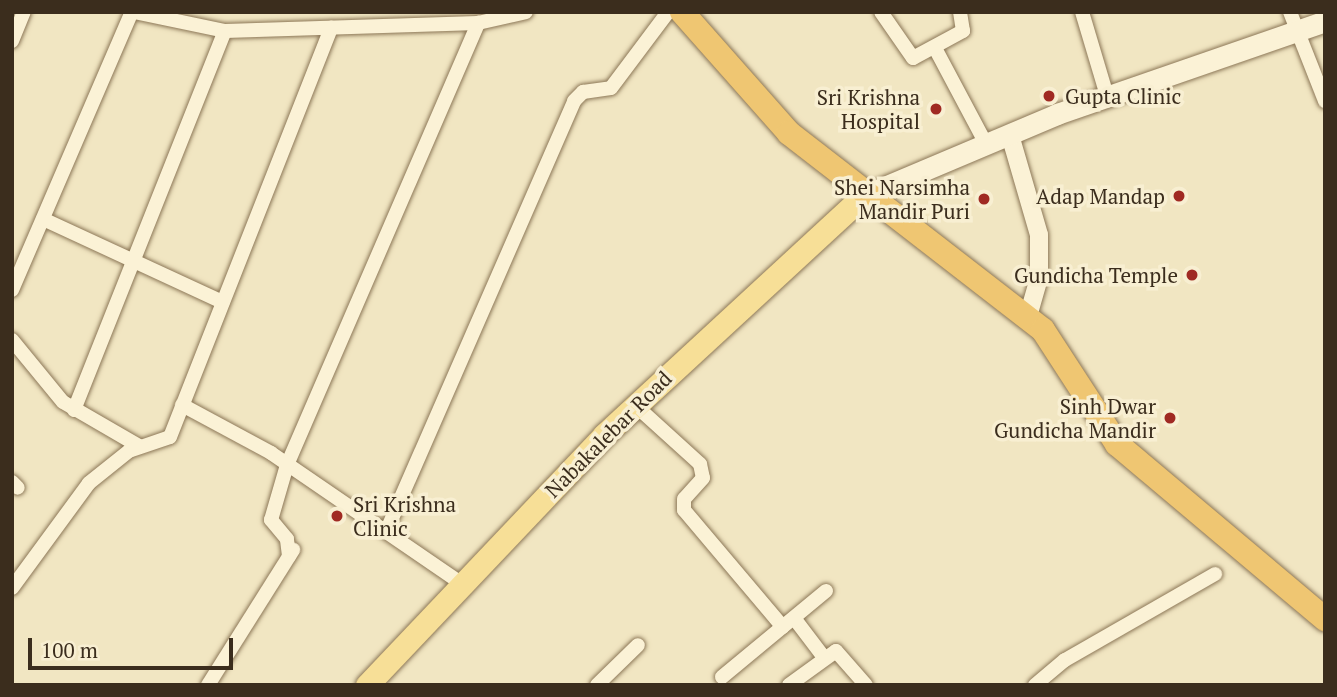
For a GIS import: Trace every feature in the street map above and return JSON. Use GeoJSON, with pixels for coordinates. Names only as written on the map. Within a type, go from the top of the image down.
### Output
{"type":"FeatureCollection","features":[{"type":"Feature","properties":{"kind":"highway"},"geometry":{"type":"LineString","coordinates":[[682,12],[789,133],[863,196],[1028,316],[1061,353],[1117,444],[1325,619]]}},
{"type":"Feature","properties":{"kind":"main road"},"geometry":{"type":"LineString","coordinates":[[863,196],[1295,20],[1325,20]]}},
{"type":"Feature","properties":{"kind":"main road","name":"Nabakalebar Road"},"geometry":{"type":"LineString","coordinates":[[367,685],[461,583],[635,405],[863,196]]}},
{"type":"Feature","properties":{"kind":"street"},"geometry":{"type":"LineString","coordinates":[[12,41],[24,12]]}},
{"type":"Feature","properties":{"kind":"street"},"geometry":{"type":"LineString","coordinates":[[12,290],[133,12],[225,31],[478,23],[526,12]]}},
{"type":"Feature","properties":{"kind":"street"},"geometry":{"type":"LineString","coordinates":[[386,532],[577,95],[611,88],[668,12]]}},
{"type":"Feature","properties":{"kind":"street"},"geometry":{"type":"LineString","coordinates":[[881,12],[907,57],[934,48],[963,31],[960,12]]}},
{"type":"Feature","properties":{"kind":"street"},"geometry":{"type":"LineString","coordinates":[[1082,12],[1107,96]]}},
{"type":"Feature","properties":{"kind":"street"},"geometry":{"type":"LineString","coordinates":[[1295,20],[1325,101]]}},
{"type":"Feature","properties":{"kind":"street"},"geometry":{"type":"LineString","coordinates":[[208,685],[292,551],[287,539],[271,520],[287,465],[478,23]]}},
{"type":"Feature","properties":{"kind":"street"},"geometry":{"type":"LineString","coordinates":[[12,588],[89,483],[139,446],[165,442],[331,28]]}},
{"type":"Feature","properties":{"kind":"street"},"geometry":{"type":"LineString","coordinates":[[74,410],[225,31]]}},
{"type":"Feature","properties":{"kind":"street"},"geometry":{"type":"LineString","coordinates":[[934,48],[987,146]]}},
{"type":"Feature","properties":{"kind":"street"},"geometry":{"type":"LineString","coordinates":[[1010,135],[1039,235],[1039,278],[1028,316]]}},
{"type":"Feature","properties":{"kind":"street"},"geometry":{"type":"LineString","coordinates":[[43,219],[223,302]]}},
{"type":"Feature","properties":{"kind":"street"},"geometry":{"type":"LineString","coordinates":[[12,340],[74,410],[139,446]]}},
{"type":"Feature","properties":{"kind":"street"},"geometry":{"type":"LineString","coordinates":[[182,405],[287,465],[461,583]]}},
{"type":"Feature","properties":{"kind":"street"},"geometry":{"type":"LineString","coordinates":[[635,405],[700,464],[703,478],[684,499],[684,510],[823,656]]}},
{"type":"Feature","properties":{"kind":"street"},"geometry":{"type":"LineString","coordinates":[[1035,685],[1065,660],[1215,574]]}},
{"type":"Feature","properties":{"kind":"street"},"geometry":{"type":"LineString","coordinates":[[722,677],[826,591]]}},
{"type":"Feature","properties":{"kind":"street"},"geometry":{"type":"LineString","coordinates":[[597,685],[638,645]]}},
{"type":"Feature","properties":{"kind":"street"},"geometry":{"type":"LineString","coordinates":[[789,685],[823,656],[841,654],[866,685]]}},
{"type":"Feature","properties":{"kind":"place","name":"Gupta Clinic"},"geometry":{"type":"Point","coordinates":[1049,96]}},
{"type":"Feature","properties":{"kind":"place","name":"Sri Krishna Hospital"},"geometry":{"type":"Point","coordinates":[936,109]}},
{"type":"Feature","properties":{"kind":"place","name":"Adap Mandap"},"geometry":{"type":"Point","coordinates":[1179,196]}},
{"type":"Feature","properties":{"kind":"place","name":"Shei Narsimha Mandir Puri"},"geometry":{"type":"Point","coordinates":[984,199]}},
{"type":"Feature","properties":{"kind":"place","name":"Gundicha Temple"},"geometry":{"type":"Point","coordinates":[1192,275]}},
{"type":"Feature","properties":{"kind":"place","name":"Sinh Dwar Gundicha Mandir"},"geometry":{"type":"Point","coordinates":[1170,418]}},
{"type":"Feature","properties":{"kind":"place","name":"Sri Krishna Clinic"},"geometry":{"type":"Point","coordinates":[337,516]}}]}
